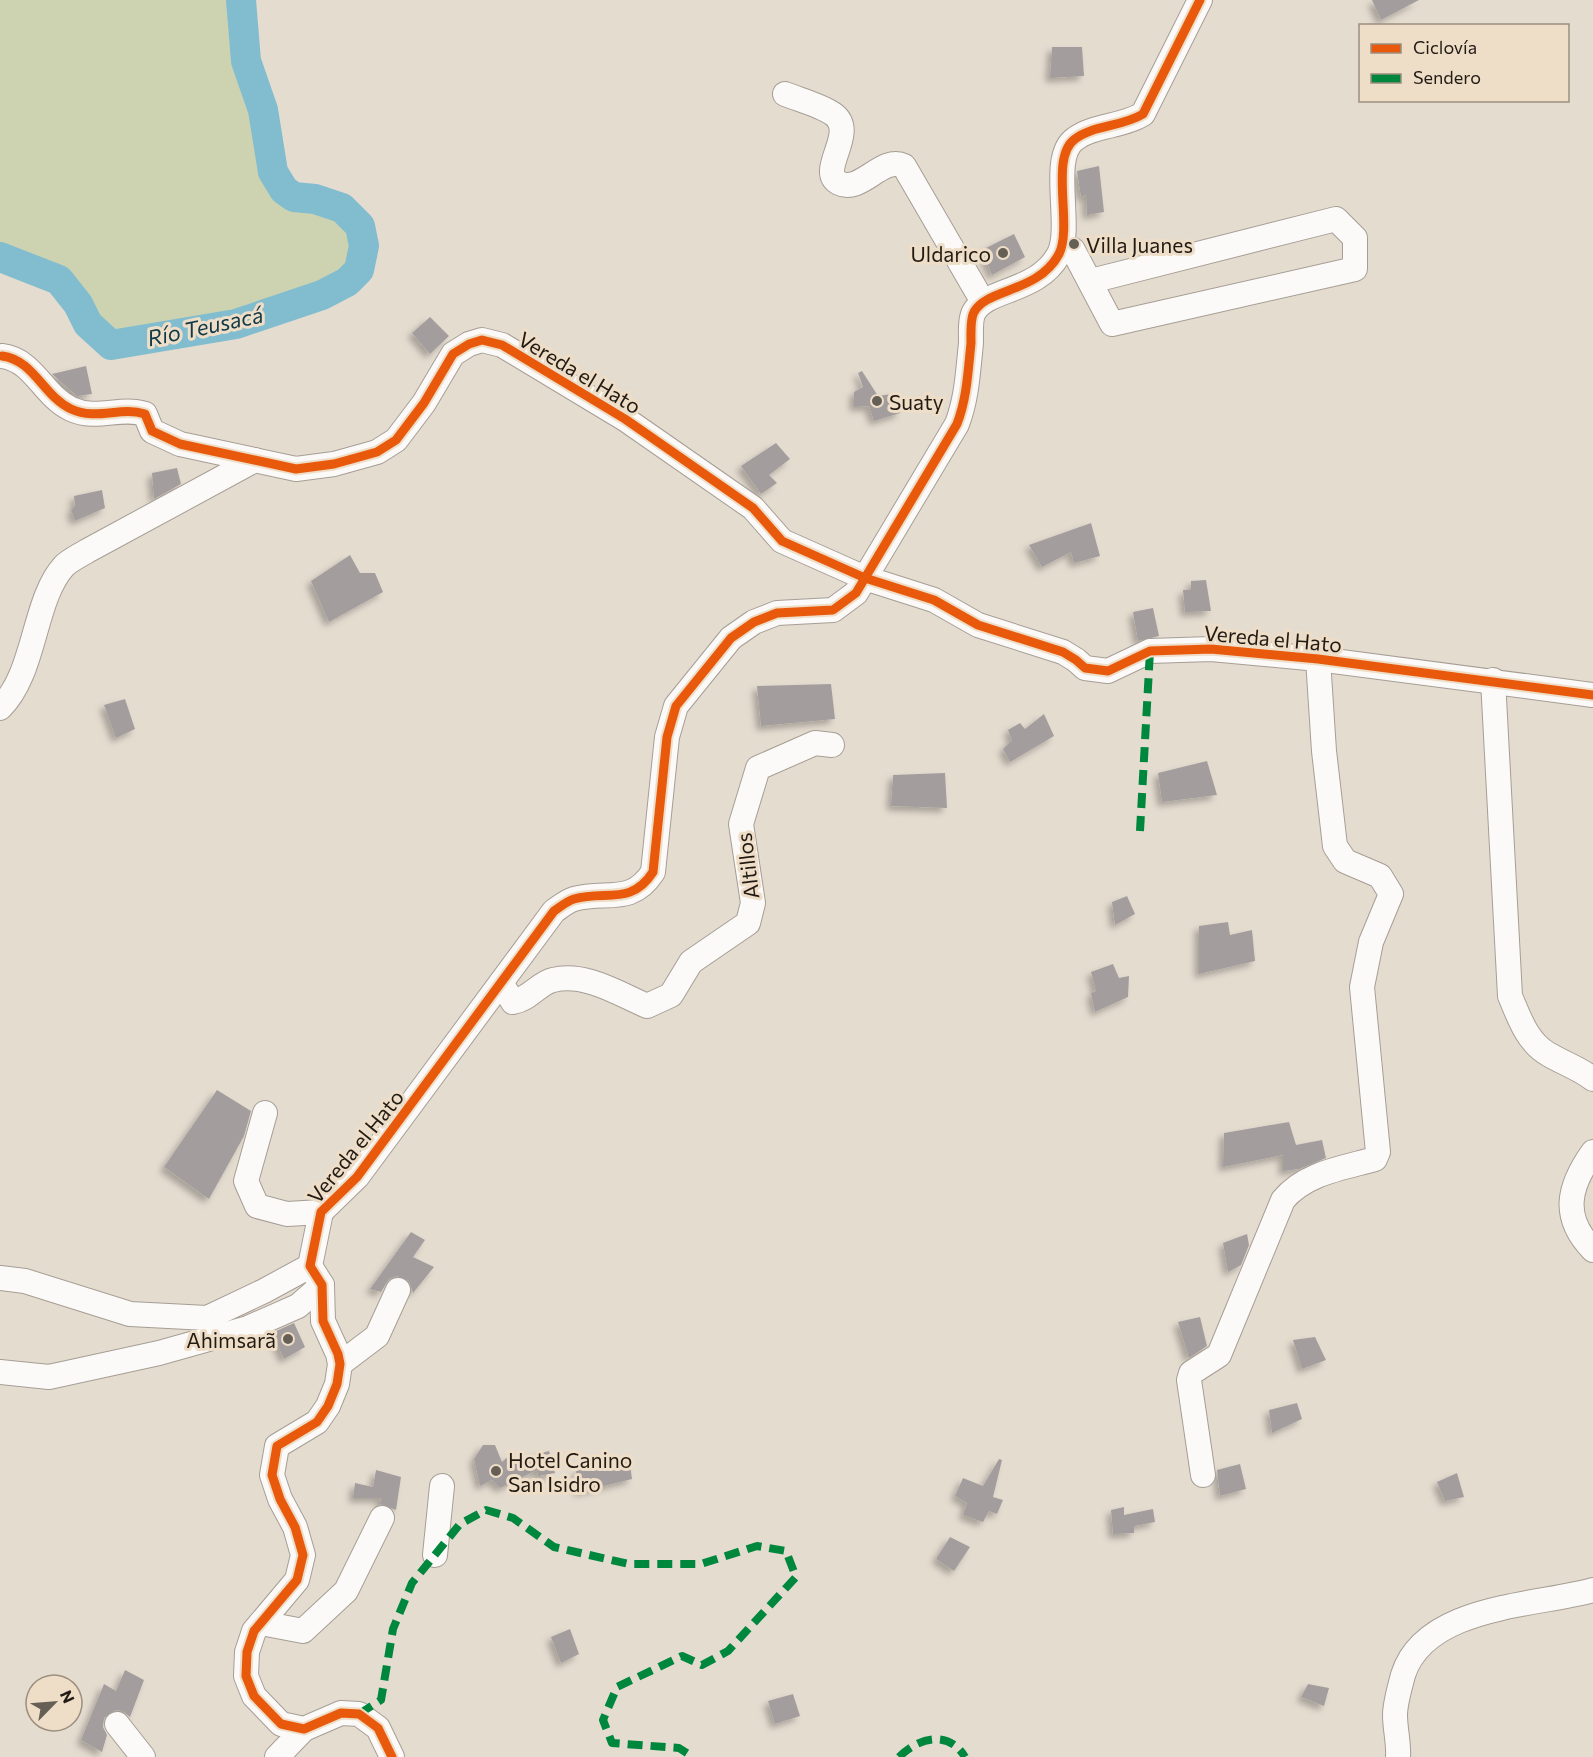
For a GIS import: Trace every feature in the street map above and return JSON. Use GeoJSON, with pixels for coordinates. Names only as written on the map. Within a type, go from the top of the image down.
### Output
{"type":"FeatureCollection","features":[{"type":"Feature","properties":{"kind":"street"},"geometry":{"type":"LineString","coordinates":[[1091,281],[1336,219],[1355,238],[1355,268],[1112,324],[1069,241],[1064,161],[1066,149],[1073,139],[1129,123],[1143,114],[1195,2]]}},
{"type":"Feature","properties":{"kind":"street"},"geometry":{"type":"LineString","coordinates":[[785,94],[834,115],[840,122],[842,135],[832,165],[836,180],[840,184],[852,184],[890,164],[897,163],[904,166],[983,302],[1044,274],[1069,241]]}},
{"type":"Feature","properties":{"kind":"street","name":"Vereda el Hato"},"geometry":{"type":"LineString","coordinates":[[340,1364],[323,1321],[316,1275],[321,1212],[357,1177],[554,911],[573,899],[633,893],[645,886],[653,872],[667,737],[676,706],[731,638],[754,622],[777,614],[832,610],[848,601],[865,578],[957,424],[967,386],[973,313],[983,302]]}},
{"type":"Feature","properties":{"kind":"street","name":"Vereda el Hato"},"geometry":{"type":"LineString","coordinates":[[2,356],[12,357],[26,365],[49,393],[69,408],[98,415],[130,409],[145,414],[152,431],[180,444],[296,469],[334,464],[389,446],[424,403],[453,354],[469,344],[482,340],[502,345],[625,418],[753,508],[782,541],[865,578],[934,600],[978,625],[1063,652],[1084,668],[1095,672],[1108,671],[1150,651],[1211,649],[1493,680],[1593,695]]}},
{"type":"Feature","properties":{"kind":"street"},"geometry":{"type":"LineString","coordinates":[[0,708],[12,695],[38,628],[48,592],[64,567],[87,551],[255,460]]}},
{"type":"Feature","properties":{"kind":"street"},"geometry":{"type":"LineString","coordinates":[[1203,1475],[1189,1380],[1191,1373],[1219,1355],[1283,1200],[1294,1187],[1316,1176],[1374,1159],[1378,1152],[1362,987],[1371,942],[1391,894],[1380,876],[1345,861],[1335,846],[1324,751],[1318,659]]}},
{"type":"Feature","properties":{"kind":"street"},"geometry":{"type":"LineString","coordinates":[[1493,680],[1510,996],[1531,1040],[1546,1053],[1581,1070],[1593,1079]]}},
{"type":"Feature","properties":{"kind":"street","name":"Altillos"},"geometry":{"type":"LineString","coordinates":[[501,983],[513,1002],[525,1000],[552,980],[588,980],[646,1006],[671,995],[691,962],[748,923],[753,903],[741,824],[758,768],[815,743],[832,745]]}},
{"type":"Feature","properties":{"kind":"street"},"geometry":{"type":"LineString","coordinates":[[265,1113],[246,1181],[257,1206],[286,1214],[321,1212]]}},
{"type":"Feature","properties":{"kind":"street"},"geometry":{"type":"LineString","coordinates":[[1593,1152],[1578,1174],[1571,1200],[1575,1225],[1593,1250]]}},
{"type":"Feature","properties":{"kind":"street"},"geometry":{"type":"LineString","coordinates":[[0,1278],[25,1281],[130,1314],[207,1318],[264,1292],[316,1275]]}},
{"type":"Feature","properties":{"kind":"street"},"geometry":{"type":"LineString","coordinates":[[0,1372],[50,1377],[159,1353],[248,1328],[298,1306],[316,1275]]}},
{"type":"Feature","properties":{"kind":"street"},"geometry":{"type":"LineString","coordinates":[[304,1729],[281,1724],[254,1696],[246,1676],[247,1652],[254,1631],[297,1580],[303,1555],[295,1527],[280,1499],[272,1475],[277,1446],[317,1422],[328,1406],[340,1364],[377,1336],[398,1290]]}},
{"type":"Feature","properties":{"kind":"street"},"geometry":{"type":"LineString","coordinates":[[435,1555],[442,1486]]}},
{"type":"Feature","properties":{"kind":"street"},"geometry":{"type":"LineString","coordinates":[[261,1623],[303,1631],[346,1591],[382,1518]]}},
{"type":"Feature","properties":{"kind":"street"},"geometry":{"type":"LineString","coordinates":[[1398,1757],[1395,1713],[1404,1673],[1415,1652],[1450,1624],[1524,1602],[1567,1597],[1593,1590]]}},
{"type":"Feature","properties":{"kind":"street"},"geometry":{"type":"LineString","coordinates":[[277,1757],[304,1729],[341,1713],[359,1714],[378,1728],[392,1757]]}},
{"type":"Feature","properties":{"kind":"street"},"geometry":{"type":"LineString","coordinates":[[117,1724],[143,1757]]}},
{"type":"Feature","properties":{"kind":"green space"},"geometry":{"type":"Polygon","coordinates":[[[0,0],[241,0],[242,37],[251,80],[283,171],[304,206],[342,215],[368,234],[374,258],[321,298],[286,314],[222,331],[165,337],[117,338],[87,320],[61,293],[0,267],[0,0]]]}},
{"type":"Feature","properties":{"kind":"building"},"geometry":{"type":"Polygon","coordinates":[[[1372,0],[1419,0],[1381,20],[1372,0]]]}},
{"type":"Feature","properties":{"kind":"building"},"geometry":{"type":"Polygon","coordinates":[[[1052,47],[1082,47],[1084,76],[1050,78],[1052,47]]]}},
{"type":"Feature","properties":{"kind":"building"},"geometry":{"type":"Polygon","coordinates":[[[1099,166],[1104,212],[1087,215],[1086,195],[1081,197],[1077,171],[1099,166]]]}},
{"type":"Feature","properties":{"kind":"building","name":"Uldarico"},"geometry":{"type":"Polygon","coordinates":[[[1014,234],[1025,257],[992,275],[982,250],[1014,234]]]}},
{"type":"Feature","properties":{"kind":"building"},"geometry":{"type":"Polygon","coordinates":[[[430,317],[449,336],[430,354],[412,333],[430,317]]]}},
{"type":"Feature","properties":{"kind":"building"},"geometry":{"type":"Polygon","coordinates":[[[86,366],[92,394],[77,396],[52,374],[86,366]]]}},
{"type":"Feature","properties":{"kind":"building","name":"Suaty"},"geometry":{"type":"Polygon","coordinates":[[[862,371],[878,396],[899,393],[900,413],[874,421],[869,406],[854,407],[854,392],[863,387],[858,373],[862,371]]]}},
{"type":"Feature","properties":{"kind":"building"},"geometry":{"type":"Polygon","coordinates":[[[776,443],[790,459],[769,475],[777,483],[761,494],[741,466],[776,443]]]}},
{"type":"Feature","properties":{"kind":"building"},"geometry":{"type":"Polygon","coordinates":[[[177,468],[181,484],[154,499],[152,473],[177,468]]]}},
{"type":"Feature","properties":{"kind":"building"},"geometry":{"type":"Polygon","coordinates":[[[102,490],[105,508],[75,521],[71,510],[75,506],[74,496],[102,490]]]}},
{"type":"Feature","properties":{"kind":"building"},"geometry":{"type":"Polygon","coordinates":[[[1091,523],[1100,556],[1074,563],[1071,552],[1042,567],[1029,545],[1091,523]]]}},
{"type":"Feature","properties":{"kind":"building"},"geometry":{"type":"Polygon","coordinates":[[[350,555],[360,573],[375,573],[383,592],[329,622],[311,581],[350,555]]]}},
{"type":"Feature","properties":{"kind":"building"},"geometry":{"type":"Polygon","coordinates":[[[1206,580],[1211,611],[1185,612],[1183,590],[1191,590],[1191,581],[1206,580]]]}},
{"type":"Feature","properties":{"kind":"building"},"geometry":{"type":"Polygon","coordinates":[[[1153,608],[1159,636],[1138,641],[1133,612],[1153,608]]]}},
{"type":"Feature","properties":{"kind":"building"},"geometry":{"type":"Polygon","coordinates":[[[831,684],[835,719],[761,726],[757,686],[831,684]]]}},
{"type":"Feature","properties":{"kind":"building"},"geometry":{"type":"Polygon","coordinates":[[[125,699],[135,729],[116,738],[104,705],[125,699]]]}},
{"type":"Feature","properties":{"kind":"building"},"geometry":{"type":"Polygon","coordinates":[[[1044,714],[1054,736],[1010,762],[1003,749],[1012,740],[1008,730],[1020,723],[1025,729],[1044,714]]]}},
{"type":"Feature","properties":{"kind":"building"},"geometry":{"type":"Polygon","coordinates":[[[1207,761],[1217,795],[1162,802],[1158,773],[1207,761]]]}},
{"type":"Feature","properties":{"kind":"building"},"geometry":{"type":"Polygon","coordinates":[[[945,773],[947,808],[891,806],[893,775],[945,773]]]}},
{"type":"Feature","properties":{"kind":"building"},"geometry":{"type":"Polygon","coordinates":[[[1127,896],[1135,914],[1115,925],[1112,902],[1127,896]]]}},
{"type":"Feature","properties":{"kind":"building"},"geometry":{"type":"Polygon","coordinates":[[[1228,922],[1230,935],[1252,930],[1255,961],[1199,974],[1199,926],[1228,922]]]}},
{"type":"Feature","properties":{"kind":"building"},"geometry":{"type":"Polygon","coordinates":[[[1113,964],[1119,978],[1129,976],[1128,997],[1095,1012],[1091,993],[1096,991],[1091,972],[1113,964]]]}},
{"type":"Feature","properties":{"kind":"building"},"geometry":{"type":"Polygon","coordinates":[[[217,1090],[251,1111],[244,1136],[209,1199],[164,1167],[217,1090]]]}},
{"type":"Feature","properties":{"kind":"building"},"geometry":{"type":"Polygon","coordinates":[[[1289,1122],[1296,1145],[1322,1140],[1326,1158],[1299,1169],[1283,1171],[1283,1155],[1223,1167],[1224,1133],[1289,1122]]]}},
{"type":"Feature","properties":{"kind":"building"},"geometry":{"type":"Polygon","coordinates":[[[411,1232],[425,1240],[413,1257],[434,1267],[413,1293],[409,1281],[397,1276],[389,1279],[381,1292],[370,1289],[411,1232]]]}},
{"type":"Feature","properties":{"kind":"building"},"geometry":{"type":"Polygon","coordinates":[[[1247,1234],[1249,1245],[1241,1265],[1228,1272],[1223,1243],[1247,1234]]]}},
{"type":"Feature","properties":{"kind":"building"},"geometry":{"type":"Polygon","coordinates":[[[1200,1317],[1207,1346],[1189,1358],[1178,1322],[1200,1317]]]}},
{"type":"Feature","properties":{"kind":"building","name":"Ahimsarã"},"geometry":{"type":"Polygon","coordinates":[[[294,1323],[305,1347],[284,1359],[272,1333],[294,1323]]]}},
{"type":"Feature","properties":{"kind":"building"},"geometry":{"type":"Polygon","coordinates":[[[1315,1337],[1326,1360],[1302,1369],[1293,1340],[1315,1337]]]}},
{"type":"Feature","properties":{"kind":"building"},"geometry":{"type":"Polygon","coordinates":[[[1297,1403],[1302,1419],[1272,1433],[1269,1410],[1297,1403]]]}},
{"type":"Feature","properties":{"kind":"building","name":"Hotel Canino San Isidro"},"geometry":{"type":"Polygon","coordinates":[[[483,1445],[495,1445],[502,1462],[510,1455],[512,1461],[549,1451],[555,1473],[538,1476],[537,1470],[500,1488],[492,1480],[480,1486],[474,1459],[483,1445]]]}},
{"type":"Feature","properties":{"kind":"building"},"geometry":{"type":"Polygon","coordinates":[[[629,1457],[632,1479],[579,1492],[576,1471],[629,1457]]]}},
{"type":"Feature","properties":{"kind":"building"},"geometry":{"type":"Polygon","coordinates":[[[999,1459],[1002,1460],[993,1497],[1003,1500],[997,1514],[989,1511],[983,1522],[963,1515],[967,1503],[955,1496],[963,1478],[983,1486],[999,1459]]]}},
{"type":"Feature","properties":{"kind":"building"},"geometry":{"type":"Polygon","coordinates":[[[1240,1464],[1246,1489],[1220,1496],[1217,1470],[1240,1464]]]}},
{"type":"Feature","properties":{"kind":"building"},"geometry":{"type":"Polygon","coordinates":[[[376,1470],[401,1477],[396,1510],[380,1504],[381,1498],[353,1498],[355,1483],[373,1487],[376,1470]]]}},
{"type":"Feature","properties":{"kind":"building"},"geometry":{"type":"Polygon","coordinates":[[[1457,1473],[1464,1497],[1445,1501],[1437,1482],[1457,1473]]]}},
{"type":"Feature","properties":{"kind":"building"},"geometry":{"type":"Polygon","coordinates":[[[1124,1507],[1124,1515],[1153,1509],[1155,1522],[1134,1526],[1134,1533],[1113,1534],[1111,1510],[1124,1507]]]}},
{"type":"Feature","properties":{"kind":"building"},"geometry":{"type":"Polygon","coordinates":[[[950,1537],[970,1547],[954,1571],[936,1559],[950,1537]]]}},
{"type":"Feature","properties":{"kind":"building"},"geometry":{"type":"Polygon","coordinates":[[[570,1629],[579,1654],[561,1663],[551,1637],[570,1629]]]}},
{"type":"Feature","properties":{"kind":"building"},"geometry":{"type":"Polygon","coordinates":[[[125,1670],[144,1680],[130,1717],[123,1711],[116,1710],[104,1718],[103,1727],[107,1735],[102,1752],[81,1740],[104,1684],[116,1691],[125,1670]]]}},
{"type":"Feature","properties":{"kind":"building"},"geometry":{"type":"Polygon","coordinates":[[[1308,1684],[1329,1688],[1324,1706],[1301,1697],[1308,1684]]]}},
{"type":"Feature","properties":{"kind":"building"},"geometry":{"type":"Polygon","coordinates":[[[793,1694],[800,1716],[775,1724],[768,1701],[793,1694]]]}},
{"type":"Feature","properties":{"kind":"waterway","name":"Río Teusacá"},"geometry":{"type":"LineString","coordinates":[[0,257],[59,280],[78,304],[88,324],[111,345],[236,324],[322,295],[347,282],[359,270],[364,246],[360,226],[342,208],[315,199],[294,197],[284,190],[273,172],[263,110],[246,61],[241,0]]}},
{"type":"Feature","properties":{"kind":"marked path"},"geometry":{"type":"LineString","coordinates":[[1140,831],[1150,651]]}},
{"type":"Feature","properties":{"kind":"marked path"},"geometry":{"type":"LineString","coordinates":[[359,1714],[381,1700],[393,1629],[412,1583],[460,1524],[486,1510],[513,1518],[554,1547],[629,1564],[701,1564],[757,1546],[786,1551],[796,1577],[728,1651],[702,1665],[682,1656],[617,1687],[603,1720],[612,1743],[679,1748],[693,1757]]}},
{"type":"Feature","properties":{"kind":"marked path"},"geometry":{"type":"LineString","coordinates":[[899,1757],[915,1745],[933,1739],[950,1743],[958,1748],[965,1757]]}},
{"type":"Feature","properties":{"kind":"cycle path"},"geometry":{"type":"LineString","coordinates":[[392,1757],[378,1728],[359,1714],[341,1713],[304,1729],[281,1724],[254,1696],[246,1676],[247,1652],[254,1631],[297,1580],[303,1555],[295,1527],[280,1499],[272,1475],[277,1446],[317,1422],[328,1406],[337,1384],[340,1364],[338,1354],[323,1321],[322,1285],[310,1266],[321,1212],[357,1177],[554,911],[574,899],[627,893],[645,883],[653,872],[667,737],[676,706],[731,638],[754,622],[777,613],[833,610],[856,593],[957,424],[967,384],[971,323],[974,312],[990,298],[1039,276],[1050,267],[1059,254],[1063,242],[1062,176],[1067,148],[1082,134],[1143,114],[1200,0]]}},
{"type":"Feature","properties":{"kind":"cycle path"},"geometry":{"type":"LineString","coordinates":[[2,356],[22,364],[53,396],[71,409],[90,414],[127,412],[145,414],[152,431],[180,444],[296,469],[334,464],[377,452],[396,440],[424,403],[453,354],[469,344],[482,340],[502,345],[625,419],[753,508],[782,541],[865,578],[934,600],[978,625],[1063,652],[1085,668],[1108,671],[1150,651],[1211,649],[1318,659],[1593,695]]}},
{"type":"Feature","properties":{"kind":"place","name":"Villa Juanes"},"geometry":{"type":"Point","coordinates":[1074,244]}},
{"type":"Feature","properties":{"kind":"place","name":"Uldarico"},"geometry":{"type":"Point","coordinates":[1003,253]}},
{"type":"Feature","properties":{"kind":"place","name":"Suaty"},"geometry":{"type":"Point","coordinates":[877,401]}},
{"type":"Feature","properties":{"kind":"place","name":"Ahimsarã"},"geometry":{"type":"Point","coordinates":[288,1339]}},
{"type":"Feature","properties":{"kind":"place","name":"Hotel Canino San Isidro"},"geometry":{"type":"Point","coordinates":[496,1471]}}]}
